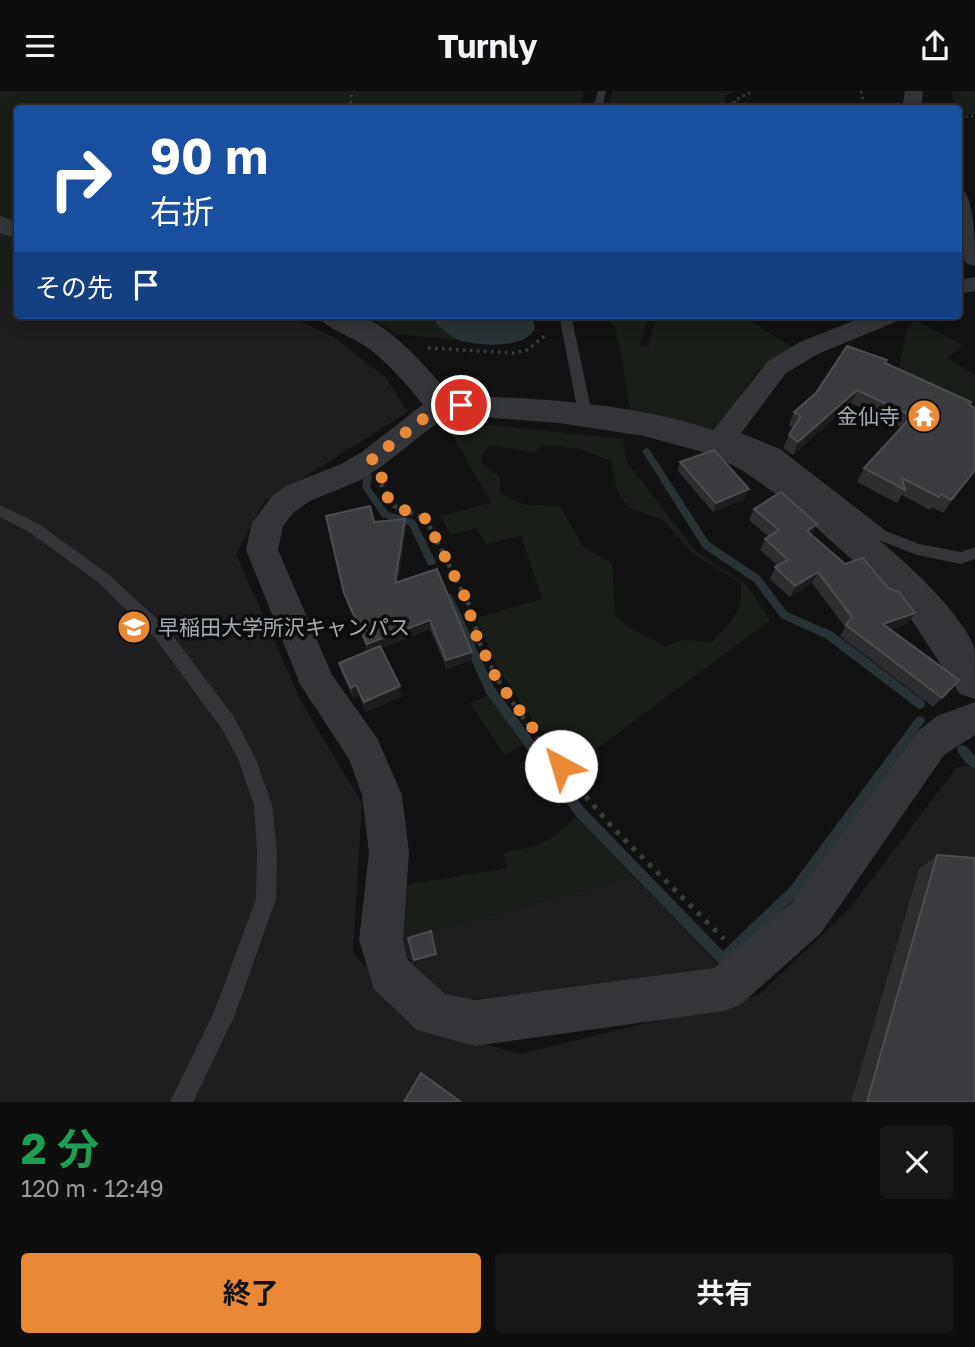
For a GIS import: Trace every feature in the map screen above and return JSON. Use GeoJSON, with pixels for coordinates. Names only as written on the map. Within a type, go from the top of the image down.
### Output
{"type":"FeatureCollection","features":[{"type":"Feature","properties":{"kind":"street"},"geometry":{"type":"LineString","coordinates":[[962,196],[971,205],[973,213],[975,259]]}},
{"type":"Feature","properties":{"kind":"street"},"geometry":{"type":"LineString","coordinates":[[347,319],[410,366],[441,405]]}},
{"type":"Feature","properties":{"kind":"street"},"geometry":{"type":"LineString","coordinates":[[721,438],[777,367],[819,343],[881,319]]}},
{"type":"Feature","properties":{"kind":"street"},"geometry":{"type":"LineString","coordinates":[[975,681],[919,601],[899,579],[790,484],[721,438],[586,418],[441,405],[372,459],[351,472],[299,493],[283,504],[268,523],[262,550],[318,684],[364,750],[382,795],[389,853],[381,940],[390,973],[433,1014],[475,1023],[724,989],[806,918],[932,743],[950,728],[975,718]]}},
{"type":"Feature","properties":{"kind":"lane"},"geometry":{"type":"LineString","coordinates":[[566,319],[586,418]]}},
{"type":"Feature","properties":{"kind":"lane"},"geometry":{"type":"LineString","coordinates":[[721,438],[775,453],[881,535],[917,549],[961,558],[975,553]]}},
{"type":"Feature","properties":{"kind":"lane"},"geometry":{"type":"LineString","coordinates":[[0,510],[34,528],[103,578],[162,633],[228,723],[246,757],[263,805],[267,851],[265,899],[223,1017],[181,1102]]}},
{"type":"Feature","properties":{"kind":"path"},"geometry":{"type":"LineString","coordinates":[[733,105],[735,100],[753,91]]}},
{"type":"Feature","properties":{"kind":"path"},"geometry":{"type":"LineString","coordinates":[[385,345],[514,353],[536,345],[547,333]]}},
{"type":"Feature","properties":{"kind":"path"},"geometry":{"type":"LineString","coordinates":[[372,459],[382,470],[380,486],[394,506],[426,519],[470,607],[471,624],[497,680],[527,724],[611,828],[730,945]]}},
{"type":"Feature","properties":{"kind":"shaded area"},"geometry":{"type":"Polygon","coordinates":[[[0,91],[584,91],[581,105],[14,105],[14,282],[0,289],[0,91]]]}},
{"type":"Feature","properties":{"kind":"shaded area"},"geometry":{"type":"Polygon","coordinates":[[[612,91],[736,91],[725,96],[726,105],[609,105],[612,91]]]}},
{"type":"Feature","properties":{"kind":"shaded area"},"geometry":{"type":"Polygon","coordinates":[[[951,91],[975,91],[975,114],[962,116],[962,105],[955,105],[951,91]]]}},
{"type":"Feature","properties":{"kind":"shaded area","name":"早稲田大学所沢キャンパス"},"geometry":{"type":"Polygon","coordinates":[[[0,240],[14,249],[14,319],[295,319],[335,338],[386,378],[408,412],[264,502],[236,554],[301,701],[362,803],[353,954],[429,1028],[520,1054],[759,995],[850,908],[957,767],[975,766],[975,1102],[0,1102],[0,240]]]}},
{"type":"Feature","properties":{"kind":"shaded area"},"geometry":{"type":"Polygon","coordinates":[[[373,319],[435,319],[436,324],[459,340],[396,334],[373,319]]]}},
{"type":"Feature","properties":{"kind":"shaded area"},"geometry":{"type":"Polygon","coordinates":[[[435,319],[532,319],[535,327],[523,340],[489,345],[459,340],[436,324],[435,319]]]}},
{"type":"Feature","properties":{"kind":"shaded area"},"geometry":{"type":"Polygon","coordinates":[[[610,319],[649,319],[639,346],[648,347],[656,319],[747,319],[794,348],[758,370],[718,428],[707,432],[631,412],[617,333],[610,319]]]}},
{"type":"Feature","properties":{"kind":"shaded area"},"geometry":{"type":"Polygon","coordinates":[[[914,320],[963,345],[947,358],[975,375],[975,413],[898,375],[906,333],[914,320]]]}},
{"type":"Feature","properties":{"kind":"shaded area"},"geometry":{"type":"Polygon","coordinates":[[[444,420],[623,439],[626,461],[695,550],[747,585],[770,620],[571,768],[532,719],[499,670],[476,618],[542,599],[521,536],[486,544],[476,528],[451,535],[440,516],[491,503],[444,420]],[[492,445],[482,453],[482,464],[500,477],[500,493],[525,505],[560,506],[583,547],[612,563],[615,615],[631,629],[665,646],[684,640],[712,642],[738,609],[740,583],[692,553],[663,520],[629,508],[617,491],[611,461],[581,449],[543,445],[534,453],[492,445]]]}},
{"type":"Feature","properties":{"kind":"shaded area"},"geometry":{"type":"Polygon","coordinates":[[[489,695],[524,744],[505,756],[470,703],[489,695]]]}},
{"type":"Feature","properties":{"kind":"shaded area"},"geometry":{"type":"Polygon","coordinates":[[[577,815],[634,876],[400,940],[404,885],[507,868],[504,853],[527,848],[553,837],[577,815]]]}},
{"type":"Feature","properties":{"kind":"shaded area"},"geometry":{"type":"Polygon","coordinates":[[[634,876],[720,967],[622,984],[471,999],[448,997],[412,965],[400,940],[634,876]]]}},
{"type":"Feature","properties":{"kind":"building"},"geometry":{"type":"Polygon","coordinates":[[[847,346],[887,360],[885,363],[971,402],[969,405],[975,408],[975,470],[951,500],[941,494],[939,497],[902,478],[905,490],[864,468],[912,416],[857,390],[798,442],[789,435],[801,416],[794,412],[816,393],[847,346]]]}},
{"type":"Feature","properties":{"kind":"building"},"geometry":{"type":"Polygon","coordinates":[[[714,450],[749,489],[716,503],[680,462],[714,450]]]}},
{"type":"Feature","properties":{"kind":"building"},"geometry":{"type":"Polygon","coordinates":[[[781,492],[817,524],[807,531],[845,564],[863,558],[888,588],[899,592],[915,613],[883,624],[959,680],[942,698],[846,625],[852,617],[818,572],[795,586],[775,567],[788,560],[765,539],[779,530],[754,509],[781,492]]]}},
{"type":"Feature","properties":{"kind":"building"},"geometry":{"type":"Polygon","coordinates":[[[370,506],[374,522],[405,519],[395,583],[437,569],[472,652],[446,660],[430,620],[367,644],[344,593],[326,516],[370,506]]]}},
{"type":"Feature","properties":{"kind":"building"},"geometry":{"type":"Polygon","coordinates":[[[380,646],[400,686],[364,702],[356,685],[351,688],[339,663],[380,646]]]}},
{"type":"Feature","properties":{"kind":"building"},"geometry":{"type":"Polygon","coordinates":[[[937,855],[975,858],[975,1102],[867,1102],[937,855]]]}},
{"type":"Feature","properties":{"kind":"building"},"geometry":{"type":"Polygon","coordinates":[[[431,931],[436,954],[414,960],[408,938],[431,931]]]}},
{"type":"Feature","properties":{"kind":"building"},"geometry":{"type":"Polygon","coordinates":[[[421,1073],[461,1102],[404,1102],[421,1073]]]}},
{"type":"Feature","properties":{"kind":"waterway"},"geometry":{"type":"LineString","coordinates":[[646,451],[706,545],[757,579],[784,615],[829,635],[920,704]]}},
{"type":"Feature","properties":{"kind":"waterway"},"geometry":{"type":"LineString","coordinates":[[368,475],[366,487],[385,515],[412,522],[431,562]]}},
{"type":"Feature","properties":{"kind":"waterway"},"geometry":{"type":"LineString","coordinates":[[448,597],[490,690],[580,812],[723,960],[794,891],[920,721]]}},
{"type":"Feature","properties":{"kind":"waterway"},"geometry":{"type":"LineString","coordinates":[[962,750],[975,764]]}},
{"type":"Feature","properties":{"kind":"place","name":"金仙寺"},"geometry":{"type":"Point","coordinates":[924,416]}},
{"type":"Feature","properties":{"kind":"place","name":"早稲田大学所沢キャンパス"},"geometry":{"type":"Point","coordinates":[134,627]}},
{"type":"Feature","properties":{"kind":"route"},"geometry":{"type":"LineString","coordinates":[[461,405],[441,405],[372,459],[382,470],[380,486],[394,506],[426,519],[470,607],[471,624],[497,680],[527,724],[561,766]]}}]}
